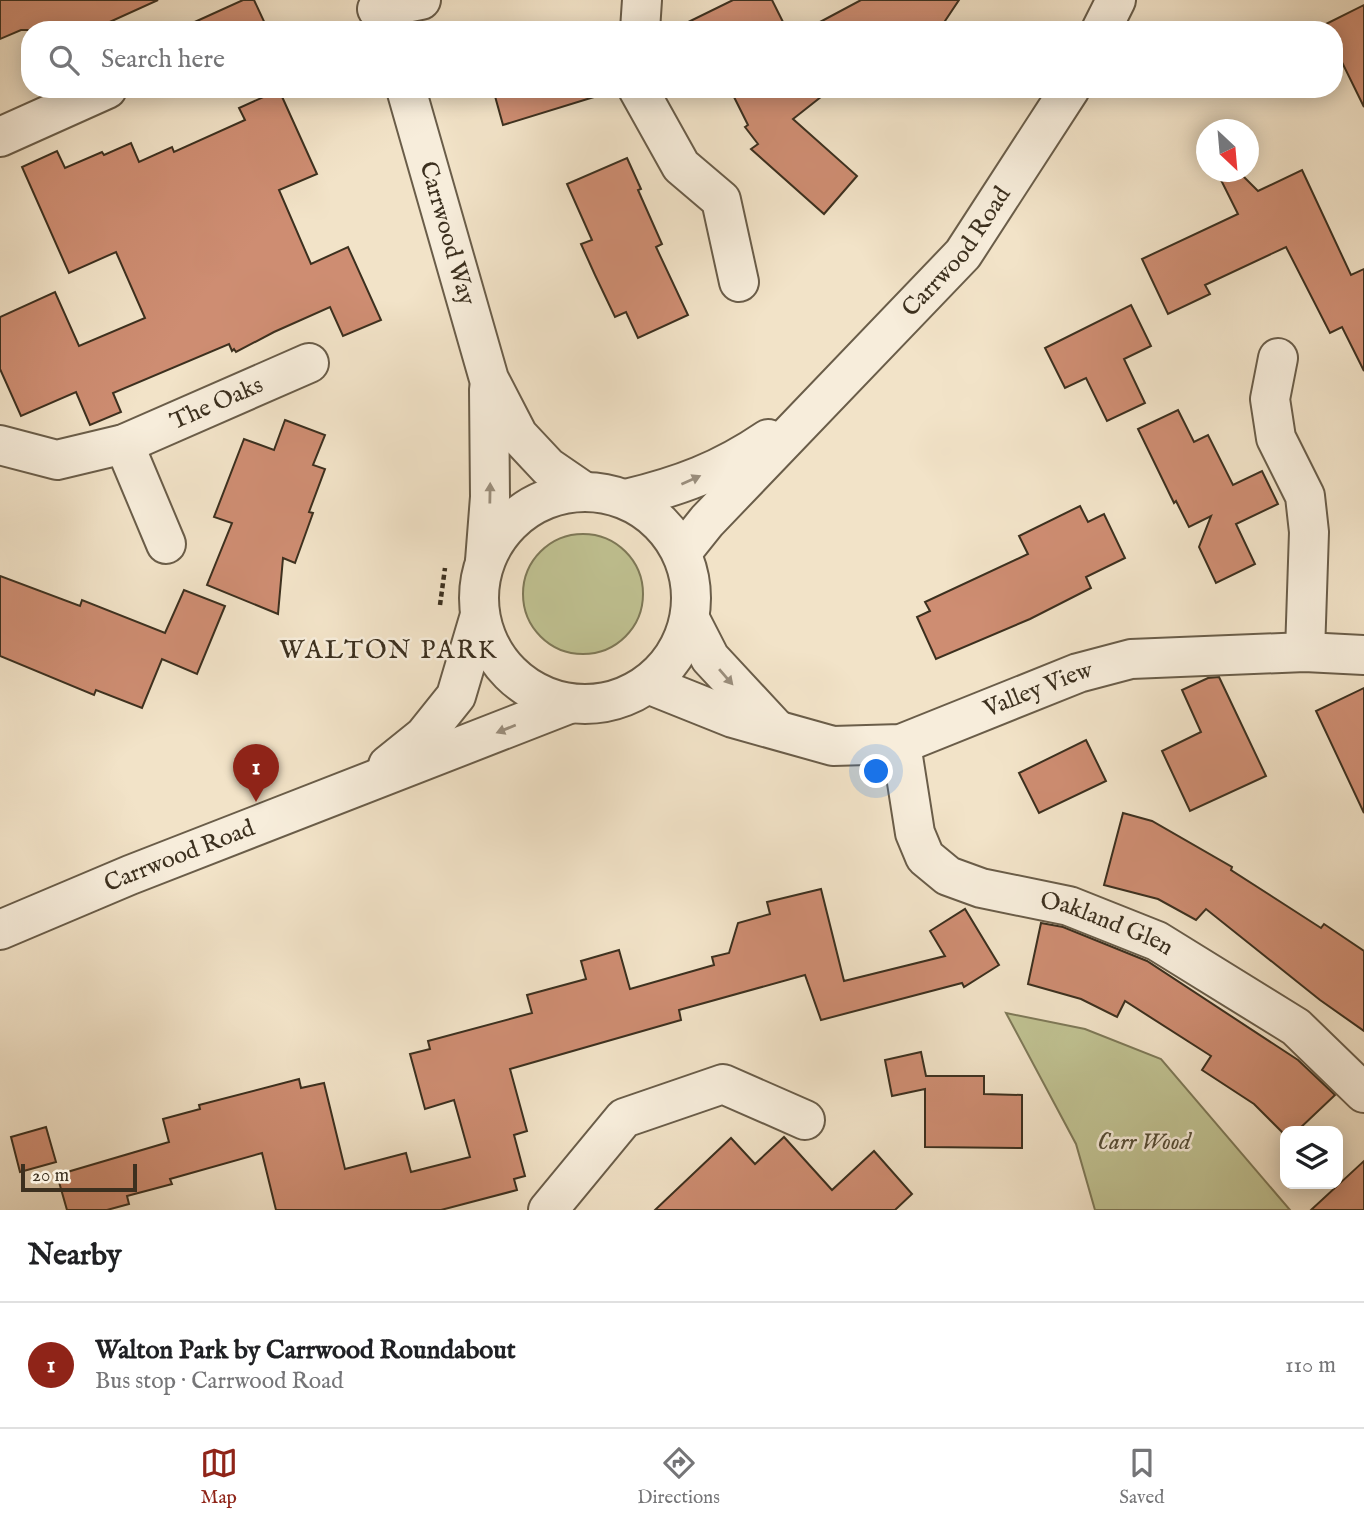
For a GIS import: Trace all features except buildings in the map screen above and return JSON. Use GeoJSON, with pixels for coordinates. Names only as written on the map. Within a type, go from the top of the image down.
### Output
{"type":"FeatureCollection","features":[{"type":"Feature","properties":{"kind":"street"},"geometry":{"type":"LineString","coordinates":[[378,13],[421,0]]}},
{"type":"Feature","properties":{"kind":"street"},"geometry":{"type":"LineString","coordinates":[[641,21],[642,0]]}},
{"type":"Feature","properties":{"kind":"street"},"geometry":{"type":"LineString","coordinates":[[1106,21],[1116,0]]}},
{"type":"Feature","properties":{"kind":"street"},"geometry":{"type":"LineString","coordinates":[[4,125],[81,98]]}},
{"type":"Feature","properties":{"kind":"street","name":"Carrwood Way"},"geometry":{"type":"LineString","coordinates":[[409,98],[489,379],[518,435],[548,467],[583,491]]}},
{"type":"Feature","properties":{"kind":"street"},"geometry":{"type":"LineString","coordinates":[[643,98],[681,166],[721,200],[738,282]]}},
{"type":"Feature","properties":{"kind":"street","name":"Carrwood Road"},"geometry":{"type":"LineString","coordinates":[[683,551],[707,521],[963,254],[1064,98]]}},
{"type":"Feature","properties":{"kind":"street"},"geometry":{"type":"LineString","coordinates":[[1278,358],[1270,399],[1276,438],[1305,495],[1309,532],[1305,652]]}},
{"type":"Feature","properties":{"kind":"street","name":"The Oaks"},"geometry":{"type":"LineString","coordinates":[[0,445],[57,460],[124,444],[309,363]]}},
{"type":"Feature","properties":{"kind":"street","name":"Carrwood Way"},"geometry":{"type":"LineString","coordinates":[[485,561],[490,497],[489,379]]}},
{"type":"Feature","properties":{"kind":"street","name":"Carrwood Road"},"geometry":{"type":"LineString","coordinates":[[626,499],[675,487],[741,458],[826,399]]}},
{"type":"Feature","properties":{"kind":"street"},"geometry":{"type":"LineString","coordinates":[[124,444],[166,544]]}},
{"type":"Feature","properties":{"kind":"street"},"geometry":{"type":"LineString","coordinates":[[583,491],[626,499],[654,516],[683,551],[691,579],[690,619],[675,655],[648,684],[624,698],[597,704],[569,704],[527,687],[509,673],[495,654],[485,634],[480,615],[479,585],[485,561],[497,538],[513,519],[534,504],[558,495],[583,491]]}},
{"type":"Feature","properties":{"kind":"street","name":"Carrwood Road"},"geometry":{"type":"LineString","coordinates":[[362,786],[424,736],[456,696],[480,615]]}},
{"type":"Feature","properties":{"kind":"street"},"geometry":{"type":"LineString","coordinates":[[690,619],[710,659],[778,731]]}},
{"type":"Feature","properties":{"kind":"street","name":"Valley View"},"geometry":{"type":"LineString","coordinates":[[648,684],[733,719],[833,746],[901,744],[1078,673],[1131,659],[1305,652],[1364,655]]}},
{"type":"Feature","properties":{"kind":"street","name":"Carrwood Road"},"geometry":{"type":"LineString","coordinates":[[0,930],[130,875],[569,704]]}},
{"type":"Feature","properties":{"kind":"street","name":"Oakland Glen"},"geometry":{"type":"LineString","coordinates":[[901,744],[915,833],[925,857],[948,876],[981,888],[1069,906],[1157,942],[1296,1027],[1364,1093]]}},
{"type":"Feature","properties":{"kind":"street"},"geometry":{"type":"LineString","coordinates":[[548,1210],[624,1118],[723,1084],[805,1120]]}},
{"type":"Feature","properties":{"kind":"path"},"geometry":{"type":"LineString","coordinates":[[439,612],[445,566]]}},
{"type":"Feature","properties":{"kind":"green space"},"geometry":{"type":"Polygon","coordinates":[[[583,534],[606,539],[625,552],[638,571],[643,594],[638,617],[625,636],[606,649],[583,654],[560,649],[541,636],[528,617],[523,594],[528,571],[541,552],[560,539],[583,534]]]}},
{"type":"Feature","properties":{"kind":"green space","name":"Carr Wood"},"geometry":{"type":"Polygon","coordinates":[[[1006,1013],[1085,1029],[1161,1059],[1290,1210],[1095,1210],[1076,1144],[1006,1013]]]}},
{"type":"Feature","properties":{"kind":"place","name":"Walton Park by Carrwood Roundabout"},"geometry":{"type":"Point","coordinates":[256,802]}},
{"type":"Feature","properties":{"kind":"district","name":"WALTON PARK"},"geometry":{"type":"Point","coordinates":[389,650]}}]}
